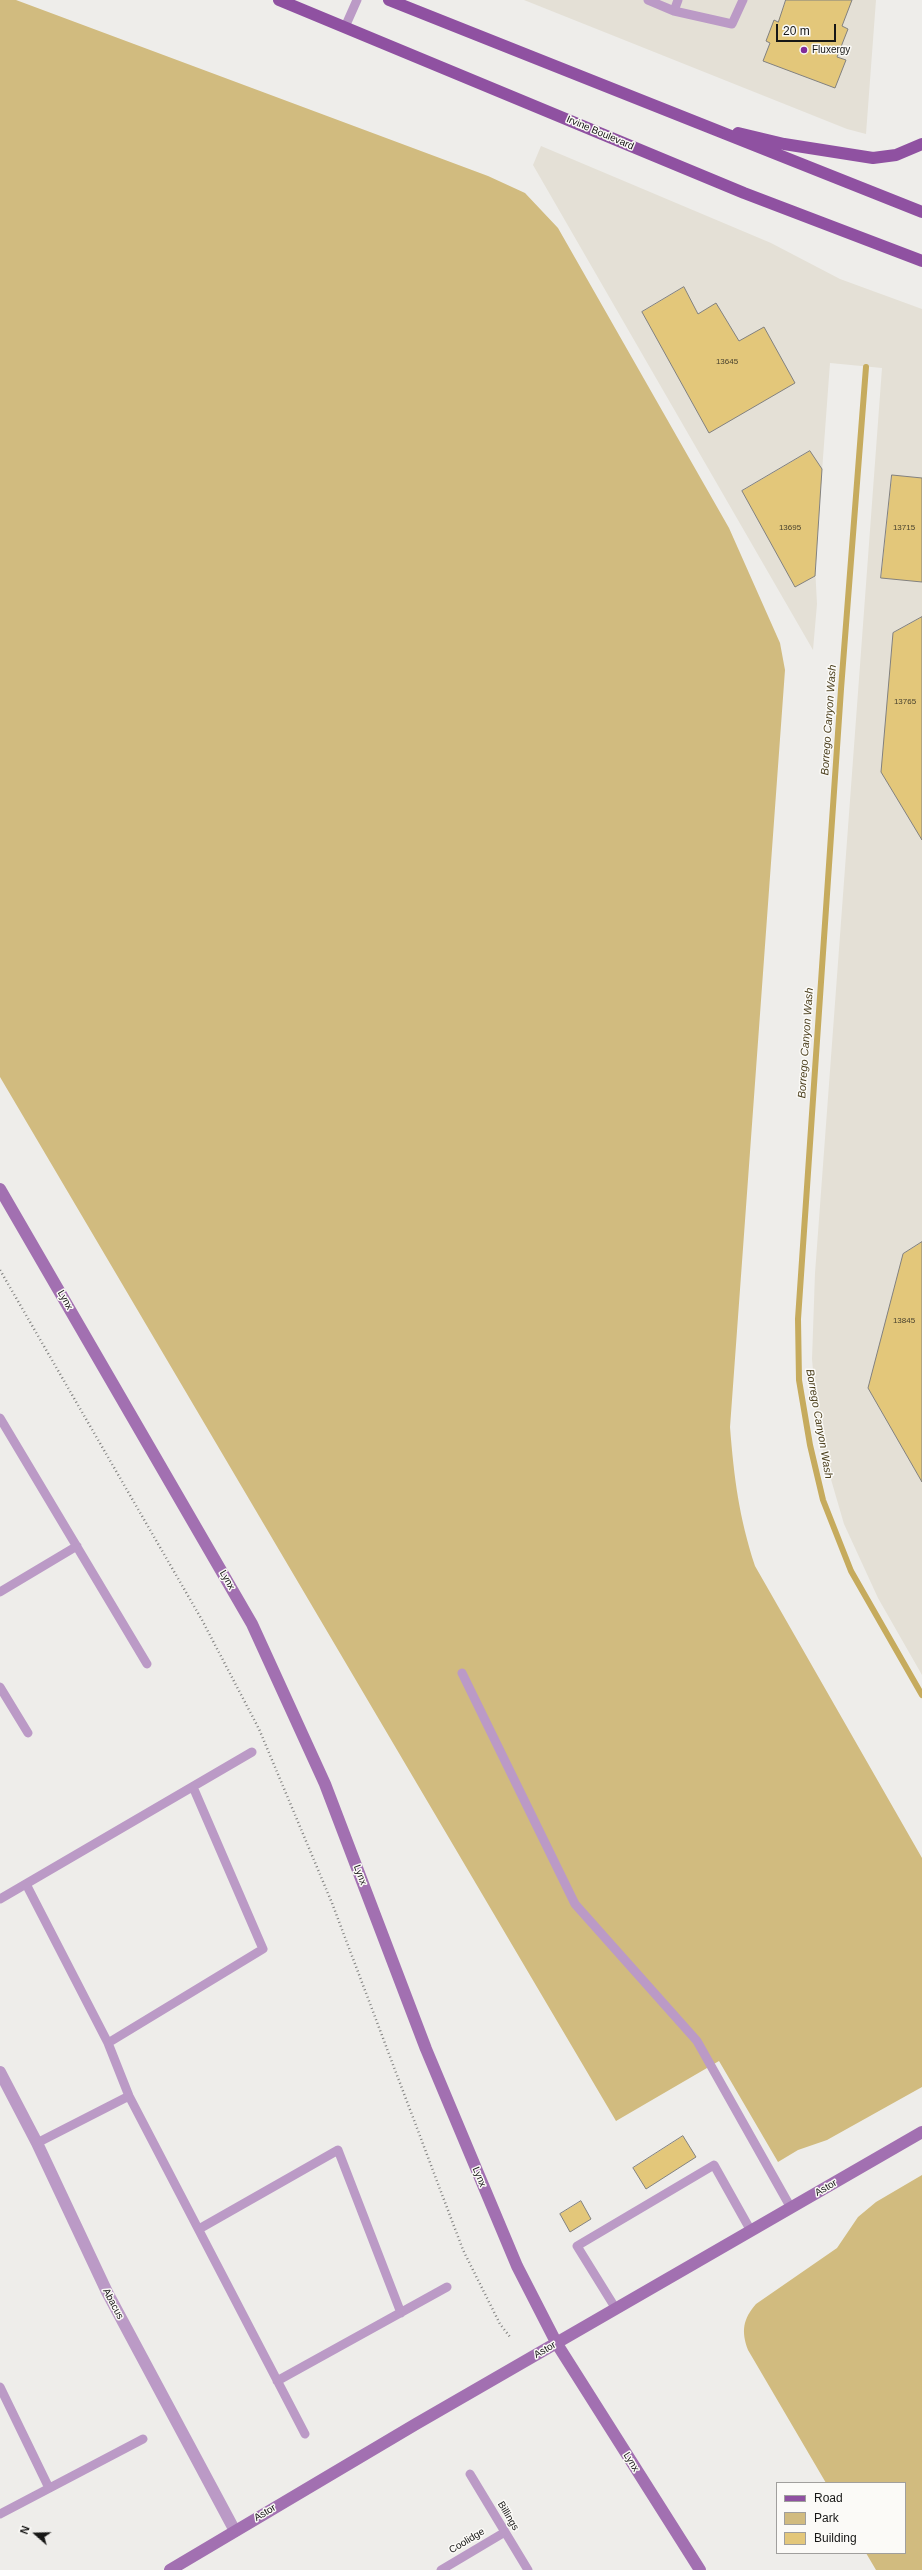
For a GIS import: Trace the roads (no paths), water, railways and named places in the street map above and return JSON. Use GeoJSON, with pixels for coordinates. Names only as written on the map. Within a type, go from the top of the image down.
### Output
{"type":"FeatureCollection","features":[{"type":"Feature","properties":{"kind":"main road","name":"Irvine Boulevard"},"geometry":{"type":"LineString","coordinates":[[279,0],[744,193],[922,261]]}},
{"type":"Feature","properties":{"kind":"main road"},"geometry":{"type":"LineString","coordinates":[[389,0],[700,125],[922,212]]}},
{"type":"Feature","properties":{"kind":"main road"},"geometry":{"type":"LineString","coordinates":[[700,125],[784,144],[873,158],[896,155],[922,144]]}},
{"type":"Feature","properties":{"kind":"street","name":"Lynx"},"geometry":{"type":"LineString","coordinates":[[0,1189],[252,1624],[326,1784],[461,2136],[517,2266],[557,2344],[700,2570]]}},
{"type":"Feature","properties":{"kind":"street","name":"Abacus"},"geometry":{"type":"LineString","coordinates":[[0,2072],[37,2143],[107,2292],[235,2531]]}},
{"type":"Feature","properties":{"kind":"street","name":"Astor"},"geometry":{"type":"LineString","coordinates":[[170,2570],[922,2132]]}},
{"type":"Feature","properties":{"kind":"lane"},"geometry":{"type":"LineString","coordinates":[[345,27],[357,0]]}},
{"type":"Feature","properties":{"kind":"lane"},"geometry":{"type":"LineString","coordinates":[[648,0],[674,11],[732,24],[743,0]]}},
{"type":"Feature","properties":{"kind":"lane"},"geometry":{"type":"LineString","coordinates":[[674,11],[678,0]]}},
{"type":"Feature","properties":{"kind":"lane"},"geometry":{"type":"LineString","coordinates":[[0,1418],[147,1664]]}},
{"type":"Feature","properties":{"kind":"lane"},"geometry":{"type":"LineString","coordinates":[[0,1592],[77,1546]]}},
{"type":"Feature","properties":{"kind":"lane"},"geometry":{"type":"LineString","coordinates":[[462,1673],[575,1904],[697,2041],[791,2208]]}},
{"type":"Feature","properties":{"kind":"lane"},"geometry":{"type":"LineString","coordinates":[[0,1687],[28,1733]]}},
{"type":"Feature","properties":{"kind":"lane"},"geometry":{"type":"LineString","coordinates":[[0,1899],[252,1752]]}},
{"type":"Feature","properties":{"kind":"lane"},"geometry":{"type":"LineString","coordinates":[[108,2043],[262,1949],[192,1787]]}},
{"type":"Feature","properties":{"kind":"lane"},"geometry":{"type":"LineString","coordinates":[[26,1884],[108,2043],[129,2096],[305,2434]]}},
{"type":"Feature","properties":{"kind":"lane"},"geometry":{"type":"LineString","coordinates":[[37,2143],[129,2096]]}},
{"type":"Feature","properties":{"kind":"lane"},"geometry":{"type":"LineString","coordinates":[[199,2229],[338,2150],[401,2313]]}},
{"type":"Feature","properties":{"kind":"lane"},"geometry":{"type":"LineString","coordinates":[[616,2310],[577,2246],[714,2165],[751,2231]]}},
{"type":"Feature","properties":{"kind":"lane"},"geometry":{"type":"LineString","coordinates":[[277,2381],[447,2287]]}},
{"type":"Feature","properties":{"kind":"lane"},"geometry":{"type":"LineString","coordinates":[[0,2387],[49,2488]]}},
{"type":"Feature","properties":{"kind":"lane"},"geometry":{"type":"LineString","coordinates":[[0,2514],[143,2438]]}},
{"type":"Feature","properties":{"kind":"lane","name":"Billings"},"geometry":{"type":"LineString","coordinates":[[470,2474],[528,2570]]}},
{"type":"Feature","properties":{"kind":"lane","name":"Coolidge"},"geometry":{"type":"LineString","coordinates":[[441,2570],[505,2532]]}},
{"type":"Feature","properties":{"kind":"waterway","name":"Borrego Canyon Wash"},"geometry":{"type":"LineString","coordinates":[[866,367],[841,689],[798,1319],[799,1380],[810,1445],[823,1500],[851,1571],[922,1695]]}},
{"type":"Feature","properties":{"kind":"place","name":"Fluxergy"},"geometry":{"type":"Point","coordinates":[804,50]}}]}
